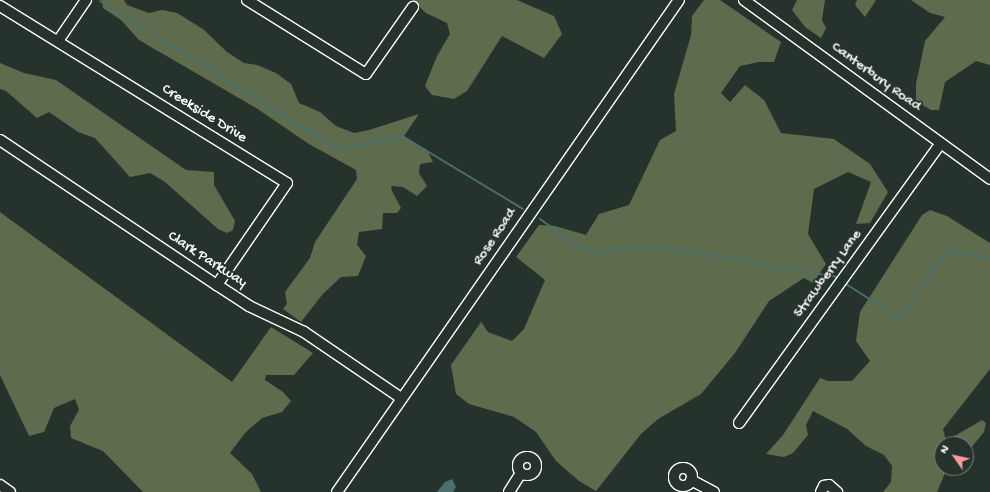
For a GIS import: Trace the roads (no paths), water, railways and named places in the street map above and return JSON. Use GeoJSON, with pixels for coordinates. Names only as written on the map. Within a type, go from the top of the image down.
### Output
{"type":"FeatureCollection","features":[{"type":"Feature","properties":{"kind":"street"},"geometry":{"type":"LineString","coordinates":[[58,41],[86,0]]}},
{"type":"Feature","properties":{"kind":"street"},"geometry":{"type":"LineString","coordinates":[[247,0],[366,74],[413,7]]}},
{"type":"Feature","properties":{"kind":"street","name":"Rose Road"},"geometry":{"type":"LineString","coordinates":[[337,492],[679,0]]}},
{"type":"Feature","properties":{"kind":"street","name":"Canterbury Road"},"geometry":{"type":"LineString","coordinates":[[744,0],[990,179]]}},
{"type":"Feature","properties":{"kind":"street","name":"Creekside Drive"},"geometry":{"type":"LineString","coordinates":[[0,6],[286,183],[217,285]]}},
{"type":"Feature","properties":{"kind":"street","name":"Clark Parkway"},"geometry":{"type":"LineString","coordinates":[[0,140],[249,306],[304,332],[401,398]]}},
{"type":"Feature","properties":{"kind":"street","name":"Strawberry Lane"},"geometry":{"type":"LineString","coordinates":[[739,423],[941,143]]}},
{"type":"Feature","properties":{"kind":"street"},"geometry":{"type":"LineString","coordinates":[[509,492],[521,473]]}},
{"type":"Feature","properties":{"kind":"street"},"geometry":{"type":"LineString","coordinates":[[691,480],[714,492]]}},
{"type":"Feature","properties":{"kind":"street"},"geometry":{"type":"LineString","coordinates":[[0,485],[10,492]]}},
{"type":"Feature","properties":{"kind":"street"},"geometry":{"type":"LineString","coordinates":[[821,492],[824,486],[829,485],[838,492]]}},
{"type":"Feature","properties":{"kind":"water"},"geometry":{"type":"Polygon","coordinates":[[[452,479],[456,487],[453,492],[437,492],[445,482],[452,479]]]}},
{"type":"Feature","properties":{"kind":"waterway"},"geometry":{"type":"LineString","coordinates":[[100,1],[338,150],[402,136],[523,209]]}},
{"type":"Feature","properties":{"kind":"waterway"},"geometry":{"type":"LineString","coordinates":[[540,219],[580,248],[591,252],[660,247],[837,277]]}},
{"type":"Feature","properties":{"kind":"waterway"},"geometry":{"type":"LineString","coordinates":[[846,284],[899,318],[948,250],[990,258]]}}]}
